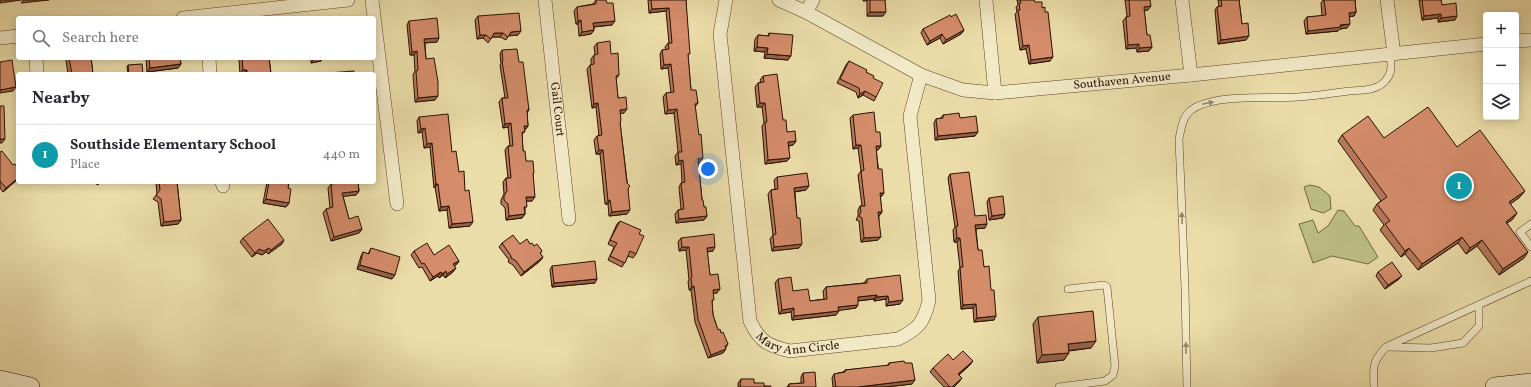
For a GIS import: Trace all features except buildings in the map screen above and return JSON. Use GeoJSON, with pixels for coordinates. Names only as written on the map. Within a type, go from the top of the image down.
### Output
{"type":"FeatureCollection","features":[{"type":"Feature","properties":{"kind":"main road"},"geometry":{"type":"LineString","coordinates":[[0,380],[30,387]]}},
{"type":"Feature","properties":{"kind":"main road"},"geometry":{"type":"LineString","coordinates":[[1495,387],[1531,383]]}},
{"type":"Feature","properties":{"kind":"street"},"geometry":{"type":"LineString","coordinates":[[212,16],[348,0]]}},
{"type":"Feature","properties":{"kind":"street"},"geometry":{"type":"LineString","coordinates":[[372,0],[374,16]]}},
{"type":"Feature","properties":{"kind":"street","name":"Gail Court"},"geometry":{"type":"LineString","coordinates":[[545,0],[569,219]]}},
{"type":"Feature","properties":{"kind":"street","name":"Mary Ann Circle"},"geometry":{"type":"LineString","coordinates":[[726,0],[720,34],[750,321],[754,331],[761,340],[774,348],[790,351],[898,340],[911,333],[922,324],[929,300],[910,116],[921,74]]}},
{"type":"Feature","properties":{"kind":"street","name":"Southaven Avenue"},"geometry":{"type":"LineString","coordinates":[[779,0],[806,12],[921,74],[963,90],[996,93],[1191,75],[1483,44]]}},
{"type":"Feature","properties":{"kind":"street"},"geometry":{"type":"LineString","coordinates":[[806,12],[813,0]]}},
{"type":"Feature","properties":{"kind":"street"},"geometry":{"type":"LineString","coordinates":[[986,0],[996,93]]}},
{"type":"Feature","properties":{"kind":"street"},"geometry":{"type":"LineString","coordinates":[[1182,0],[1191,75]]}},
{"type":"Feature","properties":{"kind":"street"},"geometry":{"type":"LineString","coordinates":[[1387,0],[1392,54]]}},
{"type":"Feature","properties":{"kind":"street"},"geometry":{"type":"LineString","coordinates":[[376,33],[397,204]]}},
{"type":"Feature","properties":{"kind":"street"},"geometry":{"type":"LineString","coordinates":[[0,38],[16,36]]}},
{"type":"Feature","properties":{"kind":"street"},"geometry":{"type":"LineString","coordinates":[[1519,41],[1531,40]]}},
{"type":"Feature","properties":{"kind":"street"},"geometry":{"type":"LineString","coordinates":[[36,60],[37,72]]}},
{"type":"Feature","properties":{"kind":"street"},"geometry":{"type":"LineString","coordinates":[[209,60],[210,72]]}},
{"type":"Feature","properties":{"kind":"lane"},"geometry":{"type":"LineString","coordinates":[[1187,387],[1185,288],[1179,140],[1184,120],[1189,112],[1199,105],[1220,100],[1310,96],[1375,88],[1386,81],[1392,69],[1392,54]]}},
{"type":"Feature","properties":{"kind":"lane"},"geometry":{"type":"LineString","coordinates":[[1531,224],[1520,232],[1531,247]]}},
{"type":"Feature","properties":{"kind":"lane"},"geometry":{"type":"LineString","coordinates":[[1374,387],[1373,374],[1376,358],[1386,347],[1531,281]]}},
{"type":"Feature","properties":{"kind":"lane"},"geometry":{"type":"LineString","coordinates":[[1059,387],[1105,381],[1113,375],[1115,366],[1106,287],[1104,285],[1068,289]]}},
{"type":"Feature","properties":{"kind":"lane"},"geometry":{"type":"LineString","coordinates":[[1386,347],[1431,348],[1464,343],[1480,326],[1479,305]]}},
{"type":"Feature","properties":{"kind":"green space"},"geometry":{"type":"Polygon","coordinates":[[[1310,185],[1319,187],[1330,196],[1331,209],[1323,213],[1311,209],[1304,187],[1310,185]]]}},
{"type":"Feature","properties":{"kind":"green space"},"geometry":{"type":"Polygon","coordinates":[[[1338,210],[1344,211],[1355,226],[1359,226],[1378,257],[1368,264],[1332,256],[1313,263],[1299,224],[1313,220],[1318,233],[1328,226],[1338,210]]]}},
{"type":"Feature","properties":{"kind":"place","name":"Southside Elementary School"},"geometry":{"type":"Point","coordinates":[1459,186]}}]}
